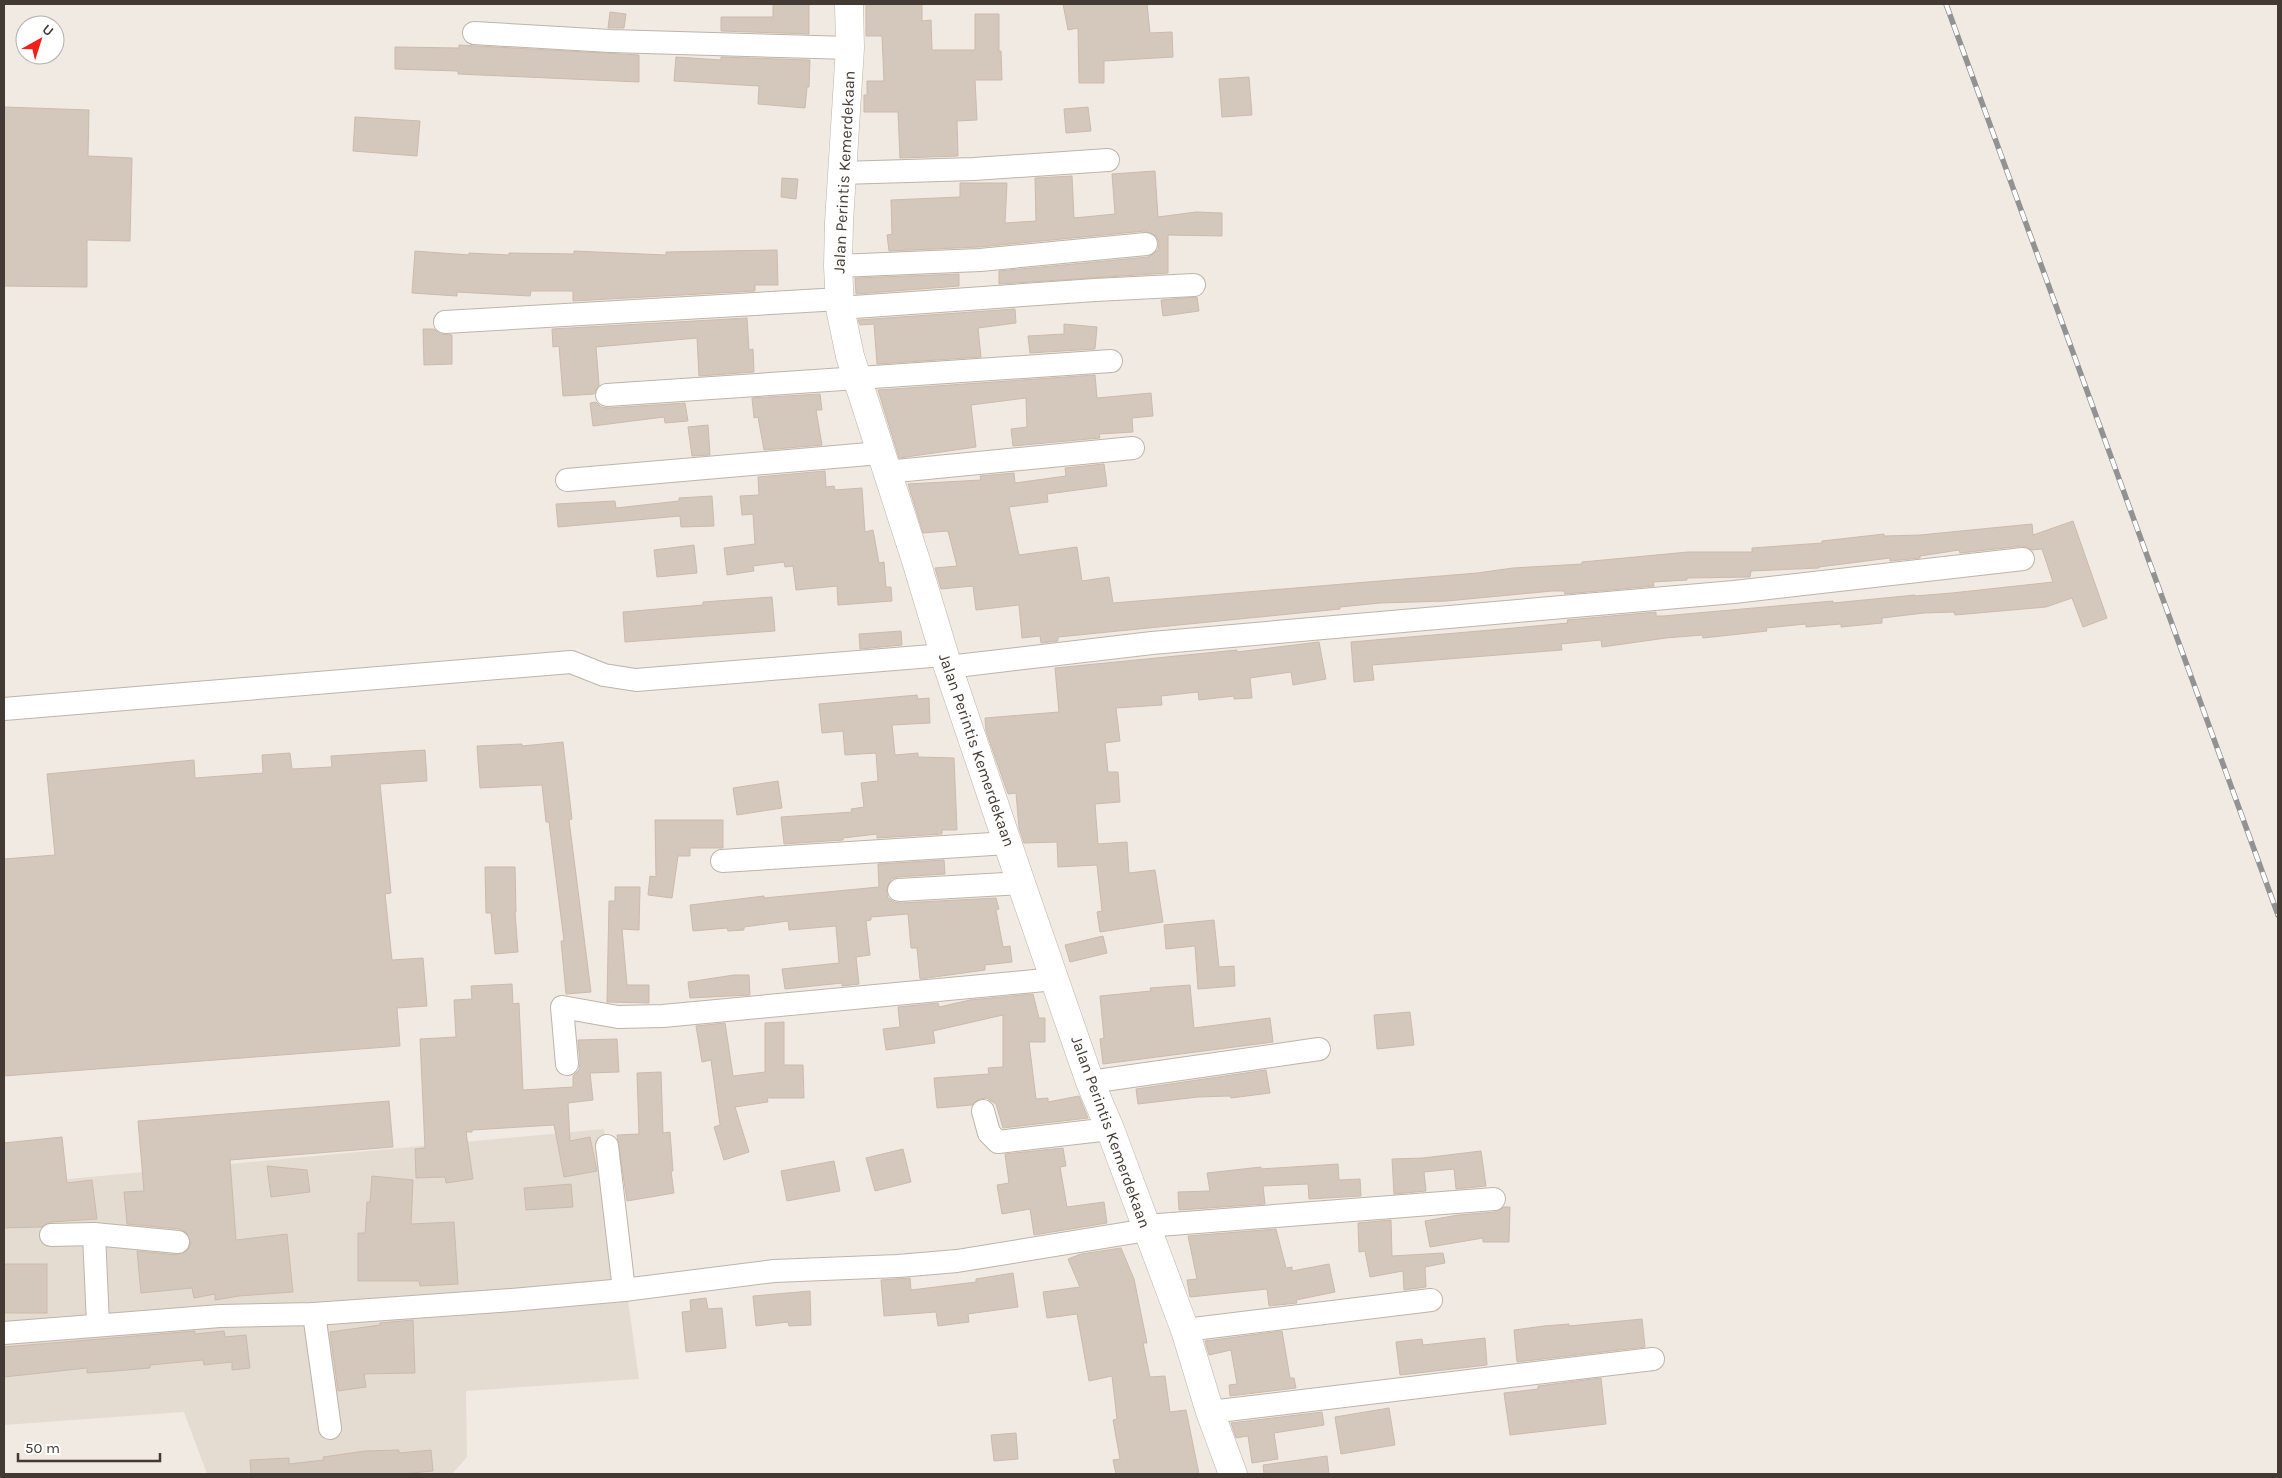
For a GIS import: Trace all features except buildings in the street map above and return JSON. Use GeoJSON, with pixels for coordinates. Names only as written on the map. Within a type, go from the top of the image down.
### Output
{"type":"FeatureCollection","features":[{"type":"Feature","properties":{"kind":"street","name":"Jalan Perintis Kemerdekaan"},"geometry":{"type":"LineString","coordinates":[[849,4],[850,48],[838,266],[840,304],[856,378],[917,564],[946,661],[1021,882],[1090,1082],[1110,1129],[1186,1330],[1210,1412],[1233,1474]]}},
{"type":"Feature","properties":{"kind":"street"},"geometry":{"type":"LineString","coordinates":[[474,33],[610,41],[850,48]]}},
{"type":"Feature","properties":{"kind":"street"},"geometry":{"type":"LineString","coordinates":[[842,173],[974,170],[1108,160]]}},
{"type":"Feature","properties":{"kind":"street"},"geometry":{"type":"LineString","coordinates":[[838,266],[980,260],[1146,244]]}},
{"type":"Feature","properties":{"kind":"street"},"geometry":{"type":"LineString","coordinates":[[445,322],[840,304],[1194,285]]}},
{"type":"Feature","properties":{"kind":"street"},"geometry":{"type":"LineString","coordinates":[[607,395],[1111,361]]}},
{"type":"Feature","properties":{"kind":"street"},"geometry":{"type":"LineString","coordinates":[[567,480],[1133,448]]}},
{"type":"Feature","properties":{"kind":"street"},"geometry":{"type":"LineString","coordinates":[[4,709],[571,662],[604,675],[636,680],[946,661],[1734,592],[2023,559]]}},
{"type":"Feature","properties":{"kind":"street"},"geometry":{"type":"LineString","coordinates":[[722,861],[1008,843]]}},
{"type":"Feature","properties":{"kind":"street"},"geometry":{"type":"LineString","coordinates":[[899,890],[1021,882]]}},
{"type":"Feature","properties":{"kind":"street"},"geometry":{"type":"LineString","coordinates":[[567,1064],[562,1008],[618,1017],[663,1016],[1055,979]]}},
{"type":"Feature","properties":{"kind":"street"},"geometry":{"type":"LineString","coordinates":[[1090,1082],[1319,1049]]}},
{"type":"Feature","properties":{"kind":"street"},"geometry":{"type":"LineString","coordinates":[[983,1111],[989,1133],[992,1139],[998,1142],[1110,1129]]}},
{"type":"Feature","properties":{"kind":"street"},"geometry":{"type":"LineString","coordinates":[[607,1146],[624,1290]]}},
{"type":"Feature","properties":{"kind":"street"},"geometry":{"type":"LineString","coordinates":[[4,1333],[98,1324],[220,1316],[314,1314],[512,1300],[624,1290],[774,1271],[898,1266],[957,1261],[1147,1228],[1494,1199]]}},
{"type":"Feature","properties":{"kind":"street"},"geometry":{"type":"LineString","coordinates":[[52,1235],[94,1234],[178,1242]]}},
{"type":"Feature","properties":{"kind":"street"},"geometry":{"type":"LineString","coordinates":[[94,1234],[98,1324]]}},
{"type":"Feature","properties":{"kind":"street"},"geometry":{"type":"LineString","coordinates":[[1186,1330],[1431,1300]]}},
{"type":"Feature","properties":{"kind":"street"},"geometry":{"type":"LineString","coordinates":[[314,1314],[330,1428]]}},
{"type":"Feature","properties":{"kind":"street"},"geometry":{"type":"LineString","coordinates":[[1210,1412],[1654,1359]]}},
{"type":"Feature","properties":{"kind":"shaded area"},"geometry":{"type":"Polygon","coordinates":[[[604,1129],[639,1379],[466,1391],[467,1457],[452,1474],[207,1474],[184,1412],[4,1425],[4,1185],[604,1129]]]}},
{"type":"Feature","properties":{"kind":"railway"},"geometry":{"type":"LineString","coordinates":[[1946,4],[2278,915]]}}]}
